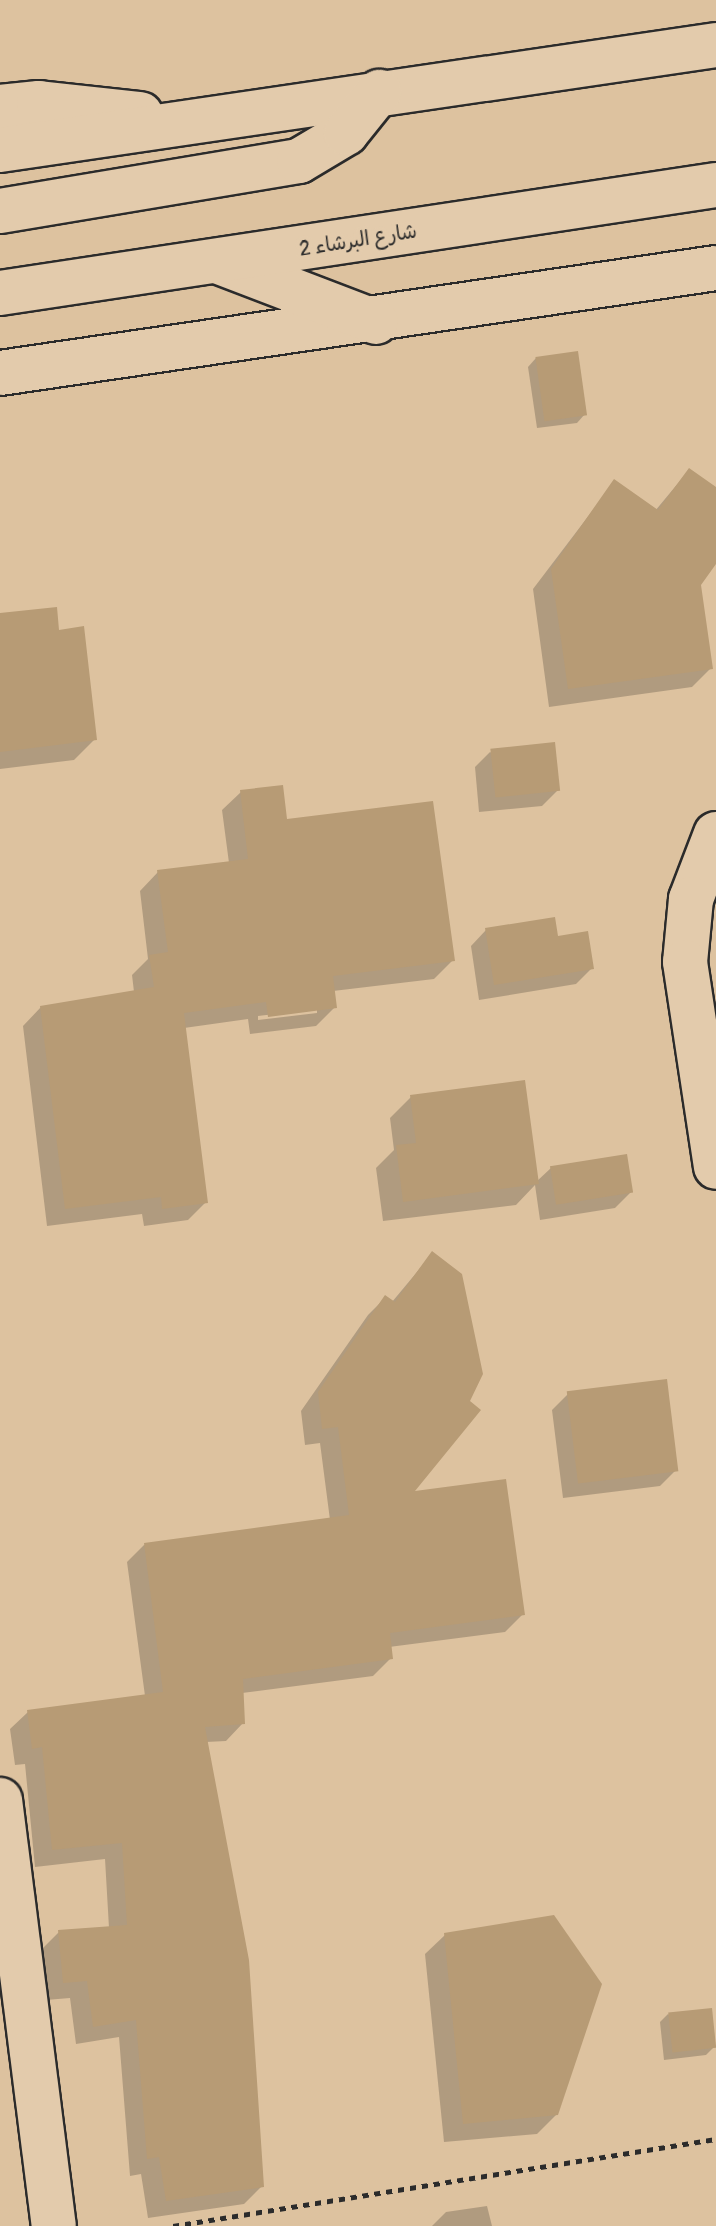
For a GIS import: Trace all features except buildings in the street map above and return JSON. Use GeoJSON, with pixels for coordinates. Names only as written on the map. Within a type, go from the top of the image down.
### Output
{"type":"FeatureCollection","features":[{"type":"Feature","properties":{"kind":"street"},"geometry":{"type":"LineString","coordinates":[[0,150],[169,121],[716,45]]}},
{"type":"Feature","properties":{"kind":"street"},"geometry":{"type":"LineString","coordinates":[[0,211],[299,161],[346,133],[379,92]]}},
{"type":"Feature","properties":{"kind":"street"},"geometry":{"type":"LineString","coordinates":[[0,107],[83,105],[169,121]]}},
{"type":"Feature","properties":{"kind":"street","name":"شارع البرشاء 2"},"geometry":{"type":"LineString","coordinates":[[0,293],[716,185]]}},
{"type":"Feature","properties":{"kind":"street"},"geometry":{"type":"LineString","coordinates":[[217,261],[376,322]]}},
{"type":"Feature","properties":{"kind":"street"},"geometry":{"type":"LineString","coordinates":[[0,373],[376,322],[716,268]]}},
{"type":"Feature","properties":{"kind":"street"},"geometry":{"type":"LineString","coordinates":[[716,834],[691,899],[685,962],[716,1167]]}},
{"type":"Feature","properties":{"kind":"street"},"geometry":{"type":"LineString","coordinates":[[0,1800],[54,2226]]}},
{"type":"Feature","properties":{"kind":"path"},"geometry":{"type":"LineString","coordinates":[[173,2226],[716,2139]]}}]}
